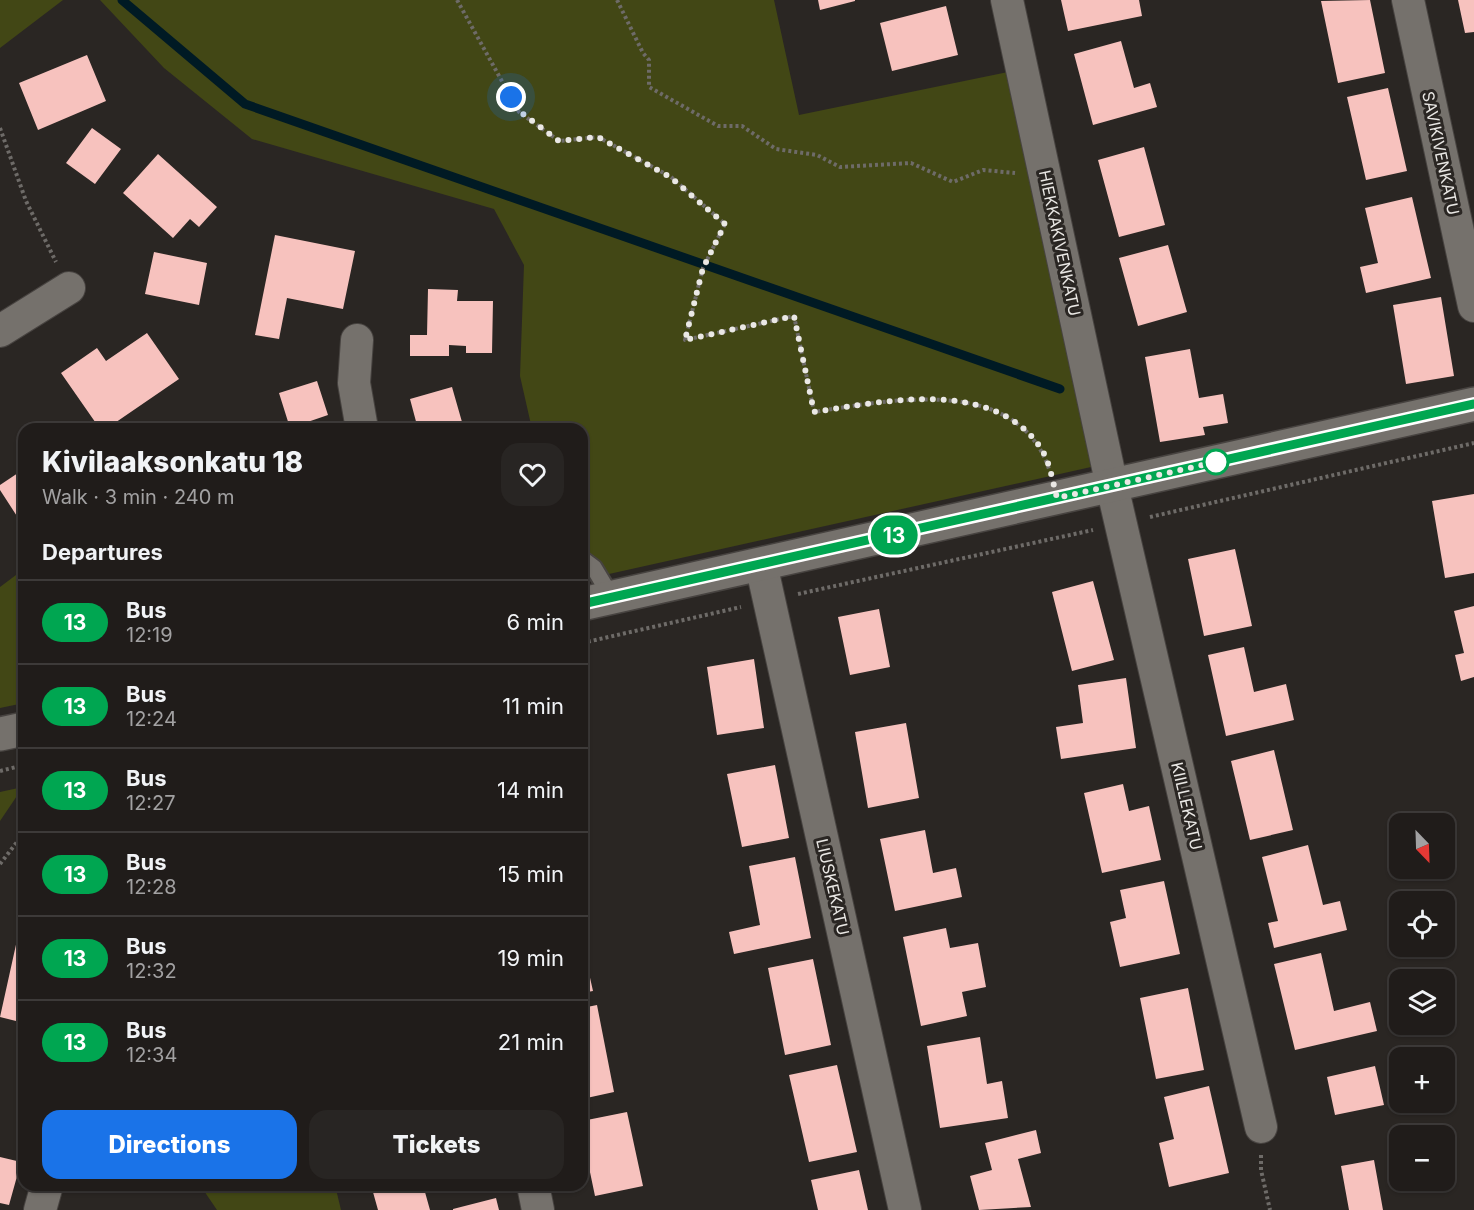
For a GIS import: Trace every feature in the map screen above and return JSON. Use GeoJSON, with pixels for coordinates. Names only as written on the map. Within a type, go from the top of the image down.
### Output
{"type":"FeatureCollection","features":[{"type":"Feature","properties":{"kind":"street","name":"HIEKKAKIVENKATU"},"geometry":{"type":"LineString","coordinates":[[1007,0],[1112,486]]}},
{"type":"Feature","properties":{"kind":"street","name":"SAVIKIVENKATU"},"geometry":{"type":"LineString","coordinates":[[1408,0],[1474,306]]}},
{"type":"Feature","properties":{"kind":"street"},"geometry":{"type":"LineString","coordinates":[[0,331],[69,288]]}},
{"type":"Feature","properties":{"kind":"street"},"geometry":{"type":"LineString","coordinates":[[357,340],[354,382],[361,423]]}},
{"type":"Feature","properties":{"kind":"street"},"geometry":{"type":"LineString","coordinates":[[597,601],[1474,404]]}},
{"type":"Feature","properties":{"kind":"street","name":"KIILLEKATU"},"geometry":{"type":"LineString","coordinates":[[1112,486],[1261,1127]]}},
{"type":"Feature","properties":{"kind":"street","name":"LIUSKEKATU"},"geometry":{"type":"LineString","coordinates":[[761,564],[905,1210]]}},
{"type":"Feature","properties":{"kind":"street"},"geometry":{"type":"LineString","coordinates":[[0,734],[18,730]]}},
{"type":"Feature","properties":{"kind":"street"},"geometry":{"type":"LineString","coordinates":[[40,1210],[45,1191]]}},
{"type":"Feature","properties":{"kind":"street"},"geometry":{"type":"LineString","coordinates":[[534,1191],[538,1210]]}},
{"type":"Feature","properties":{"kind":"lane"},"geometry":{"type":"LineString","coordinates":[[588,564],[594,568],[597,601]]}},
{"type":"Feature","properties":{"kind":"path"},"geometry":{"type":"LineString","coordinates":[[457,0],[519,111],[559,141],[598,137],[670,177],[725,224],[703,268],[685,340],[794,316],[814,412],[881,402],[938,398],[996,411],[1026,430],[1043,452],[1066,536]]}},
{"type":"Feature","properties":{"kind":"path"},"geometry":{"type":"LineString","coordinates":[[617,0],[649,60],[649,87],[718,126],[742,126],[776,149],[817,155],[840,166],[911,163],[953,182],[983,170],[1045,175]]}},
{"type":"Feature","properties":{"kind":"path"},"geometry":{"type":"LineString","coordinates":[[0,128],[26,201],[69,288]]}},
{"type":"Feature","properties":{"kind":"path"},"geometry":{"type":"LineString","coordinates":[[588,642],[1474,443]]}},
{"type":"Feature","properties":{"kind":"path"},"geometry":{"type":"LineString","coordinates":[[0,771],[18,766]]}},
{"type":"Feature","properties":{"kind":"path"},"geometry":{"type":"LineString","coordinates":[[0,864],[18,841]]}},
{"type":"Feature","properties":{"kind":"path"},"geometry":{"type":"LineString","coordinates":[[1261,1127],[1261,1170],[1270,1210]]}},
{"type":"Feature","properties":{"kind":"green space"},"geometry":{"type":"Polygon","coordinates":[[[0,0],[63,0],[0,48],[0,0]]]}},
{"type":"Feature","properties":{"kind":"green space"},"geometry":{"type":"Polygon","coordinates":[[[100,0],[774,0],[799,115],[1008,72],[1100,465],[588,579],[588,423],[531,423],[520,376],[524,265],[494,209],[252,139],[164,68],[100,0]]]}},
{"type":"Feature","properties":{"kind":"green space"},"geometry":{"type":"Polygon","coordinates":[[[18,574],[18,704],[0,708],[0,587],[18,574]]]}},
{"type":"Feature","properties":{"kind":"green space"},"geometry":{"type":"Polygon","coordinates":[[[18,788],[18,794],[0,821],[0,792],[18,788]]]}},
{"type":"Feature","properties":{"kind":"green space"},"geometry":{"type":"Polygon","coordinates":[[[204,1191],[336,1191],[341,1210],[217,1210],[204,1191]]]}},
{"type":"Feature","properties":{"kind":"building"},"geometry":{"type":"Polygon","coordinates":[[[818,0],[855,0],[855,1],[820,10],[818,0]]]}},
{"type":"Feature","properties":{"kind":"building"},"geometry":{"type":"Polygon","coordinates":[[[1061,0],[1139,0],[1142,16],[1068,31],[1061,0]]]}},
{"type":"Feature","properties":{"kind":"building"},"geometry":{"type":"Polygon","coordinates":[[[1370,0],[1385,73],[1338,83],[1321,1],[1370,0]]]}},
{"type":"Feature","properties":{"kind":"building"},"geometry":{"type":"Polygon","coordinates":[[[1458,0],[1474,0],[1474,32],[1465,33],[1458,0]]]}},
{"type":"Feature","properties":{"kind":"building"},"geometry":{"type":"Polygon","coordinates":[[[946,6],[958,55],[892,71],[880,23],[946,6]]]}},
{"type":"Feature","properties":{"kind":"building"},"geometry":{"type":"Polygon","coordinates":[[[1121,41],[1134,88],[1150,83],[1157,107],[1093,125],[1074,54],[1121,41]]]}},
{"type":"Feature","properties":{"kind":"building"},"geometry":{"type":"Polygon","coordinates":[[[87,55],[106,101],[38,130],[19,83],[87,55]]]}},
{"type":"Feature","properties":{"kind":"building"},"geometry":{"type":"Polygon","coordinates":[[[1388,88],[1407,171],[1366,180],[1347,97],[1388,88]]]}},
{"type":"Feature","properties":{"kind":"building"},"geometry":{"type":"Polygon","coordinates":[[[92,128],[121,149],[95,184],[66,163],[92,128]]]}},
{"type":"Feature","properties":{"kind":"building"},"geometry":{"type":"Polygon","coordinates":[[[1144,147],[1165,225],[1119,237],[1098,160],[1144,147]]]}},
{"type":"Feature","properties":{"kind":"building"},"geometry":{"type":"Polygon","coordinates":[[[158,154],[217,207],[199,227],[190,219],[173,238],[123,193],[158,154]]]}},
{"type":"Feature","properties":{"kind":"building"},"geometry":{"type":"Polygon","coordinates":[[[1412,197],[1431,278],[1366,293],[1360,267],[1378,263],[1365,208],[1412,197]]]}},
{"type":"Feature","properties":{"kind":"building"},"geometry":{"type":"Polygon","coordinates":[[[275,235],[355,251],[343,309],[287,298],[279,339],[255,335],[275,235]]]}},
{"type":"Feature","properties":{"kind":"building"},"geometry":{"type":"Polygon","coordinates":[[[1168,245],[1187,312],[1138,326],[1119,258],[1168,245]]]}},
{"type":"Feature","properties":{"kind":"building"},"geometry":{"type":"Polygon","coordinates":[[[154,252],[207,263],[199,305],[145,294],[154,252]]]}},
{"type":"Feature","properties":{"kind":"building"},"geometry":{"type":"Polygon","coordinates":[[[428,289],[458,290],[457,301],[493,301],[492,353],[466,353],[466,346],[449,345],[449,356],[410,356],[410,335],[427,335],[428,289]]]}},
{"type":"Feature","properties":{"kind":"building"},"geometry":{"type":"Polygon","coordinates":[[[1441,297],[1454,376],[1406,384],[1393,305],[1441,297]]]}},
{"type":"Feature","properties":{"kind":"building"},"geometry":{"type":"Polygon","coordinates":[[[147,333],[179,379],[115,423],[96,423],[61,373],[97,348],[106,361],[147,333]]]}},
{"type":"Feature","properties":{"kind":"building"},"geometry":{"type":"Polygon","coordinates":[[[1190,349],[1199,398],[1223,394],[1228,423],[1203,427],[1205,435],[1160,442],[1145,357],[1190,349]]]}},
{"type":"Feature","properties":{"kind":"building"},"geometry":{"type":"Polygon","coordinates":[[[317,381],[328,415],[305,423],[288,423],[279,393],[317,381]]]}},
{"type":"Feature","properties":{"kind":"building"},"geometry":{"type":"Polygon","coordinates":[[[452,387],[462,423],[416,423],[410,399],[452,387]]]}},
{"type":"Feature","properties":{"kind":"building"},"geometry":{"type":"Polygon","coordinates":[[[18,473],[18,518],[0,490],[0,485],[18,473]]]}},
{"type":"Feature","properties":{"kind":"building"},"geometry":{"type":"Polygon","coordinates":[[[1474,494],[1474,573],[1445,578],[1432,501],[1474,494]]]}},
{"type":"Feature","properties":{"kind":"building"},"geometry":{"type":"Polygon","coordinates":[[[1235,549],[1252,626],[1204,636],[1188,559],[1235,549]]]}},
{"type":"Feature","properties":{"kind":"building"},"geometry":{"type":"Polygon","coordinates":[[[1093,581],[1114,660],[1072,671],[1052,592],[1093,581]]]}},
{"type":"Feature","properties":{"kind":"building"},"geometry":{"type":"Polygon","coordinates":[[[1474,606],[1474,677],[1461,681],[1455,655],[1464,653],[1454,611],[1474,606]]]}},
{"type":"Feature","properties":{"kind":"building"},"geometry":{"type":"Polygon","coordinates":[[[879,609],[890,667],[850,675],[838,617],[879,609]]]}},
{"type":"Feature","properties":{"kind":"building"},"geometry":{"type":"Polygon","coordinates":[[[1244,647],[1254,692],[1286,684],[1294,720],[1226,736],[1208,655],[1244,647]]]}},
{"type":"Feature","properties":{"kind":"building"},"geometry":{"type":"Polygon","coordinates":[[[754,659],[764,728],[717,735],[707,667],[754,659]]]}},
{"type":"Feature","properties":{"kind":"building"},"geometry":{"type":"Polygon","coordinates":[[[1126,678],[1136,748],[1061,759],[1056,727],[1083,723],[1078,685],[1126,678]]]}},
{"type":"Feature","properties":{"kind":"building"},"geometry":{"type":"Polygon","coordinates":[[[906,723],[919,798],[868,808],[855,732],[906,723]]]}},
{"type":"Feature","properties":{"kind":"building"},"geometry":{"type":"Polygon","coordinates":[[[1274,750],[1293,830],[1250,840],[1231,761],[1274,750]]]}},
{"type":"Feature","properties":{"kind":"building"},"geometry":{"type":"Polygon","coordinates":[[[775,765],[789,838],[742,847],[727,774],[775,765]]]}},
{"type":"Feature","properties":{"kind":"building"},"geometry":{"type":"Polygon","coordinates":[[[1123,784],[1129,811],[1149,806],[1161,860],[1102,873],[1084,793],[1123,784]]]}},
{"type":"Feature","properties":{"kind":"building"},"geometry":{"type":"Polygon","coordinates":[[[925,830],[933,873],[956,868],[962,897],[895,911],[880,839],[925,830]]]}},
{"type":"Feature","properties":{"kind":"building"},"geometry":{"type":"Polygon","coordinates":[[[1308,845],[1323,905],[1340,901],[1347,930],[1274,948],[1268,923],[1278,921],[1262,857],[1308,845]]]}},
{"type":"Feature","properties":{"kind":"building"},"geometry":{"type":"Polygon","coordinates":[[[795,857],[811,938],[734,954],[729,932],[760,925],[749,866],[795,857]]]}},
{"type":"Feature","properties":{"kind":"building"},"geometry":{"type":"Polygon","coordinates":[[[1164,881],[1180,954],[1120,967],[1110,922],[1126,918],[1120,890],[1164,881]]]}},
{"type":"Feature","properties":{"kind":"building"},"geometry":{"type":"Polygon","coordinates":[[[946,928],[950,948],[978,943],[986,987],[962,992],[967,1016],[921,1026],[903,937],[946,928]]]}},
{"type":"Feature","properties":{"kind":"building"},"geometry":{"type":"Polygon","coordinates":[[[18,936],[18,1022],[0,1017],[18,936]]]}},
{"type":"Feature","properties":{"kind":"building"},"geometry":{"type":"Polygon","coordinates":[[[1321,953],[1334,1011],[1370,1002],[1377,1031],[1295,1050],[1274,964],[1321,953]]]}},
{"type":"Feature","properties":{"kind":"building"},"geometry":{"type":"Polygon","coordinates":[[[813,959],[831,1045],[785,1055],[768,968],[813,959]]]}},
{"type":"Feature","properties":{"kind":"building"},"geometry":{"type":"Polygon","coordinates":[[[588,969],[593,991],[588,992],[588,969]]]}},
{"type":"Feature","properties":{"kind":"building"},"geometry":{"type":"Polygon","coordinates":[[[1188,988],[1204,1070],[1156,1079],[1140,998],[1188,988]]]}},
{"type":"Feature","properties":{"kind":"building"},"geometry":{"type":"Polygon","coordinates":[[[597,1005],[614,1092],[588,1098],[588,1007],[597,1005]]]}},
{"type":"Feature","properties":{"kind":"building"},"geometry":{"type":"Polygon","coordinates":[[[980,1037],[987,1084],[1002,1081],[1008,1118],[940,1128],[927,1046],[980,1037]]]}},
{"type":"Feature","properties":{"kind":"building"},"geometry":{"type":"Polygon","coordinates":[[[837,1065],[857,1152],[809,1162],[789,1075],[837,1065]]]}},
{"type":"Feature","properties":{"kind":"building"},"geometry":{"type":"Polygon","coordinates":[[[1375,1066],[1384,1105],[1335,1115],[1327,1077],[1375,1066]]]}},
{"type":"Feature","properties":{"kind":"building"},"geometry":{"type":"Polygon","coordinates":[[[1209,1086],[1229,1173],[1169,1187],[1159,1143],[1174,1139],[1164,1097],[1209,1086]]]}},
{"type":"Feature","properties":{"kind":"building"},"geometry":{"type":"Polygon","coordinates":[[[627,1112],[643,1186],[595,1196],[588,1163],[588,1120],[627,1112]]]}},
{"type":"Feature","properties":{"kind":"building"},"geometry":{"type":"Polygon","coordinates":[[[1036,1130],[1041,1153],[1018,1159],[1031,1207],[979,1210],[970,1176],[992,1170],[985,1143],[1036,1130]]]}},
{"type":"Feature","properties":{"kind":"building"},"geometry":{"type":"Polygon","coordinates":[[[0,1157],[18,1161],[18,1173],[9,1205],[0,1203],[0,1157]]]}},
{"type":"Feature","properties":{"kind":"building"},"geometry":{"type":"Polygon","coordinates":[[[1374,1160],[1383,1210],[1349,1210],[1341,1166],[1374,1160]]]}},
{"type":"Feature","properties":{"kind":"building"},"geometry":{"type":"Polygon","coordinates":[[[859,1170],[868,1210],[818,1210],[811,1180],[859,1170]]]}},
{"type":"Feature","properties":{"kind":"building"},"geometry":{"type":"Polygon","coordinates":[[[373,1191],[425,1191],[430,1210],[378,1210],[373,1191]]]}},
{"type":"Feature","properties":{"kind":"building"},"geometry":{"type":"Polygon","coordinates":[[[496,1198],[499,1210],[453,1210],[453,1209],[496,1198]]]}},
{"type":"Feature","properties":{"kind":"waterway"},"geometry":{"type":"LineString","coordinates":[[122,0],[245,104],[1060,389]]}},
{"type":"Feature","properties":{"kind":"bus line","name":"13"},"geometry":{"type":"LineString","coordinates":[[588,603],[1474,404]]}},
{"type":"Feature","properties":{"kind":"route"},"geometry":{"type":"LineString","coordinates":[[511,97],[519,111],[559,141],[598,137],[670,177],[725,224],[703,268],[685,340],[794,316],[814,412],[881,402],[938,398],[996,411],[1026,430],[1043,452],[1057,498],[1216,462]]}}]}
